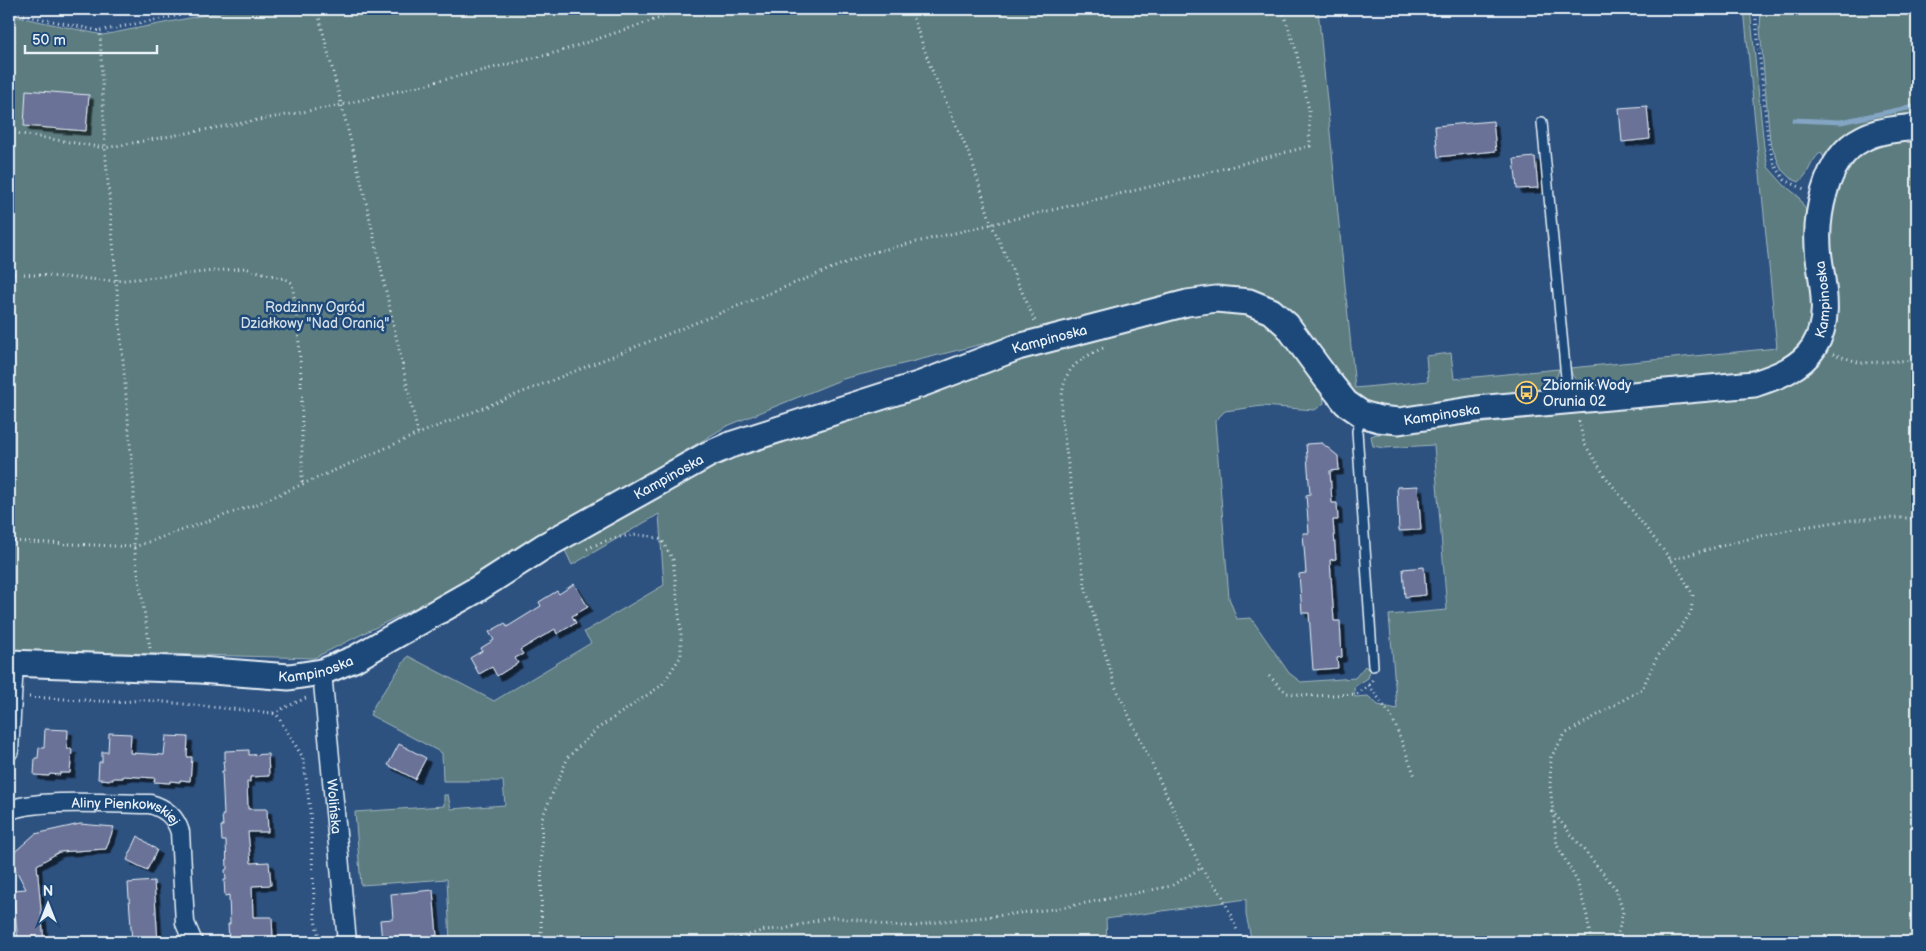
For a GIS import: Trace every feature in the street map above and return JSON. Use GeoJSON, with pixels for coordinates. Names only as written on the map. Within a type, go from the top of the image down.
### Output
{"type":"FeatureCollection","features":[{"type":"Feature","properties":{"kind":"street","name":"Kampinoska"},"geometry":{"type":"LineString","coordinates":[[11,663],[200,670],[323,681],[354,659],[476,590],[568,533],[692,463],[730,444],[921,384],[1018,347],[1187,303],[1216,299],[1234,299],[1249,302],[1271,311],[1287,325],[1346,404],[1362,414],[1379,419],[1399,421],[1477,409],[1754,384],[1782,374],[1795,366],[1814,347],[1820,333],[1825,307],[1818,240],[1823,198],[1836,163],[1852,145],[1872,135],[1917,127]]}},
{"type":"Feature","properties":{"kind":"street"},"geometry":{"type":"LineString","coordinates":[[9,751],[13,697],[11,663]]}},
{"type":"Feature","properties":{"kind":"street","name":"Wolińska"},"geometry":{"type":"LineString","coordinates":[[323,681],[347,942]]}},
{"type":"Feature","properties":{"kind":"street","name":"Aliny Pienkowskiej"},"geometry":{"type":"LineString","coordinates":[[10,806],[38,804],[150,804],[166,810],[176,820],[180,832],[185,923],[193,942]]}},
{"type":"Feature","properties":{"kind":"lane"},"geometry":{"type":"LineString","coordinates":[[1542,122],[1573,401]]}},
{"type":"Feature","properties":{"kind":"lane"},"geometry":{"type":"LineString","coordinates":[[1362,414],[1357,431],[1373,666]]}},
{"type":"Feature","properties":{"kind":"path"},"geometry":{"type":"LineString","coordinates":[[9,12],[100,31],[210,9]]}},
{"type":"Feature","properties":{"kind":"path"},"geometry":{"type":"LineString","coordinates":[[317,9],[364,193],[418,434]]}},
{"type":"Feature","properties":{"kind":"path"},"geometry":{"type":"LineString","coordinates":[[910,9],[931,68],[972,161],[991,223],[1029,306]]}},
{"type":"Feature","properties":{"kind":"path"},"geometry":{"type":"LineString","coordinates":[[9,541],[134,547],[257,504],[418,434],[870,253],[1187,178],[1310,146],[1309,110],[1296,50],[1282,9]]}},
{"type":"Feature","properties":{"kind":"path"},"geometry":{"type":"LineString","coordinates":[[1755,9],[1768,140],[1774,164],[1785,180],[1823,198]]}},
{"type":"Feature","properties":{"kind":"path"},"geometry":{"type":"LineString","coordinates":[[9,132],[105,148],[341,105],[558,52],[664,17]]}},
{"type":"Feature","properties":{"kind":"path"},"geometry":{"type":"LineString","coordinates":[[100,31],[105,148],[134,490],[134,547],[147,630]]}},
{"type":"Feature","properties":{"kind":"path"},"geometry":{"type":"LineString","coordinates":[[9,273],[115,281],[245,268],[288,280],[292,283],[298,323],[302,377],[302,485]]}},
{"type":"Feature","properties":{"kind":"path"},"geometry":{"type":"LineString","coordinates":[[1106,347],[1082,358],[1073,366],[1066,376],[1061,392],[1061,414],[1085,586],[1114,686],[1201,868],[1222,895],[1237,930]]}},
{"type":"Feature","properties":{"kind":"path"},"geometry":{"type":"LineString","coordinates":[[1814,347],[1861,363],[1917,360]]}},
{"type":"Feature","properties":{"kind":"path"},"geometry":{"type":"LineString","coordinates":[[1573,401],[1584,443],[1605,476],[1679,570],[1693,595],[1691,612],[1674,638],[1656,657],[1642,688],[1565,734],[1551,757],[1552,811],[1557,845],[1577,882],[1587,916],[1591,942]]}},
{"type":"Feature","properties":{"kind":"path"},"geometry":{"type":"LineString","coordinates":[[1670,560],[1778,532],[1843,521],[1876,518],[1917,518]]}},
{"type":"Feature","properties":{"kind":"path"},"geometry":{"type":"LineString","coordinates":[[541,942],[542,818],[568,757],[597,729],[662,685],[681,656],[681,632],[673,560],[662,540],[649,535],[627,536],[603,541],[586,549]]}},
{"type":"Feature","properties":{"kind":"path"},"geometry":{"type":"LineString","coordinates":[[1270,676],[1287,693],[1311,696],[1357,694],[1369,685],[1374,678],[1373,666]]}},
{"type":"Feature","properties":{"kind":"path"},"geometry":{"type":"LineString","coordinates":[[272,713],[323,681]]}},
{"type":"Feature","properties":{"kind":"path"},"geometry":{"type":"LineString","coordinates":[[1369,685],[1392,717],[1415,776]]}},
{"type":"Feature","properties":{"kind":"path"},"geometry":{"type":"LineString","coordinates":[[13,697],[119,702],[144,700],[277,715],[302,756],[304,763],[310,810],[315,920],[320,942]]}},
{"type":"Feature","properties":{"kind":"path"},"geometry":{"type":"LineString","coordinates":[[1552,811],[1616,890],[1623,912],[1616,942]]}},
{"type":"Feature","properties":{"kind":"path"},"geometry":{"type":"LineString","coordinates":[[725,942],[765,930],[784,929],[831,917],[868,921],[889,926],[916,926],[942,921],[987,918],[1061,908],[1171,886],[1201,868]]}},
{"type":"Feature","properties":{"kind":"green space","name":"Rodzinny Ogród Działkowy \"Nad Oranią\""},"geometry":{"type":"Polygon","coordinates":[[[235,9],[1318,9],[1355,388],[1428,381],[1426,356],[1451,353],[1454,379],[1559,369],[1558,373],[1552,386],[1543,395],[1407,412],[1363,406],[1252,292],[1239,288],[1050,327],[843,379],[727,426],[451,590],[314,658],[9,650],[9,15],[103,35],[235,9]]]}},
{"type":"Feature","properties":{"kind":"green space"},"geometry":{"type":"Polygon","coordinates":[[[1744,9],[1750,9],[1764,147],[1768,167],[1784,185],[1798,196],[1808,214],[1816,308],[1804,341],[1794,354],[1767,370],[1592,390],[1578,382],[1570,368],[1777,348],[1744,9]]]}},
{"type":"Feature","properties":{"kind":"green space"},"geometry":{"type":"Polygon","coordinates":[[[1761,9],[1917,9],[1917,119],[1824,161],[1823,155],[1820,153],[1799,182],[1790,178],[1781,169],[1770,141],[1760,28],[1761,9]]]}},
{"type":"Feature","properties":{"kind":"green space"},"geometry":{"type":"Polygon","coordinates":[[[1917,137],[1917,942],[1252,942],[1246,915],[1246,899],[1106,919],[1107,942],[450,942],[447,879],[361,885],[355,812],[444,806],[444,795],[448,795],[451,809],[505,805],[503,781],[443,781],[442,753],[370,715],[375,704],[408,656],[494,701],[591,643],[584,632],[664,585],[659,514],[572,565],[564,548],[681,482],[731,457],[899,404],[1031,356],[1194,311],[1225,309],[1258,317],[1276,330],[1323,393],[1324,403],[1315,410],[1262,406],[1225,411],[1215,421],[1229,598],[1237,619],[1251,618],[1289,673],[1301,682],[1355,678],[1365,666],[1370,671],[1368,678],[1354,687],[1355,697],[1368,696],[1378,705],[1397,709],[1389,615],[1447,610],[1434,445],[1384,448],[1373,446],[1371,436],[1745,396],[1782,388],[1801,375],[1827,348],[1832,331],[1826,231],[1832,201],[1850,162],[1863,152],[1886,142],[1917,137]]]}},
{"type":"Feature","properties":{"kind":"building"},"geometry":{"type":"Polygon","coordinates":[[[26,90],[89,95],[86,131],[24,126],[26,90]]]}},
{"type":"Feature","properties":{"kind":"building"},"geometry":{"type":"Polygon","coordinates":[[[1647,106],[1650,139],[1622,142],[1619,108],[1647,106]]]}},
{"type":"Feature","properties":{"kind":"building"},"geometry":{"type":"Polygon","coordinates":[[[1493,121],[1496,151],[1438,157],[1435,126],[1493,121]]]}},
{"type":"Feature","properties":{"kind":"building"},"geometry":{"type":"Polygon","coordinates":[[[1535,157],[1538,188],[1517,189],[1514,159],[1535,157]]]}},
{"type":"Feature","properties":{"kind":"building"},"geometry":{"type":"Polygon","coordinates":[[[1322,443],[1338,456],[1339,470],[1330,471],[1332,503],[1337,503],[1338,520],[1333,520],[1336,559],[1330,560],[1334,621],[1340,621],[1342,657],[1337,658],[1338,668],[1313,670],[1309,613],[1302,613],[1299,574],[1306,573],[1303,533],[1309,533],[1306,495],[1310,494],[1306,444],[1322,443]]]}},
{"type":"Feature","properties":{"kind":"building"},"geometry":{"type":"Polygon","coordinates":[[[1418,486],[1421,530],[1399,531],[1397,487],[1418,486]]]}},
{"type":"Feature","properties":{"kind":"building"},"geometry":{"type":"Polygon","coordinates":[[[1424,567],[1426,595],[1405,597],[1403,569],[1424,567]]]}},
{"type":"Feature","properties":{"kind":"building"},"geometry":{"type":"Polygon","coordinates":[[[574,584],[588,607],[572,616],[576,623],[557,634],[555,629],[520,650],[523,654],[515,658],[518,663],[497,676],[492,667],[479,674],[470,658],[482,651],[481,648],[494,640],[489,632],[505,623],[507,627],[541,606],[539,602],[557,591],[559,594],[574,584]]]}},
{"type":"Feature","properties":{"kind":"building"},"geometry":{"type":"Polygon","coordinates":[[[45,729],[68,730],[67,749],[72,749],[70,773],[50,774],[49,776],[34,775],[35,758],[38,758],[39,748],[44,748],[45,729]]]}},
{"type":"Feature","properties":{"kind":"building"},"geometry":{"type":"Polygon","coordinates":[[[109,733],[131,734],[130,753],[164,755],[166,736],[188,737],[187,757],[192,757],[190,781],[154,782],[155,778],[123,776],[123,778],[113,778],[113,780],[98,779],[99,762],[102,762],[102,752],[108,752],[109,733]]]}},
{"type":"Feature","properties":{"kind":"building"},"geometry":{"type":"Polygon","coordinates":[[[399,744],[426,758],[415,779],[388,765],[399,744]]]}},
{"type":"Feature","properties":{"kind":"building"},"geometry":{"type":"Polygon","coordinates":[[[249,750],[249,755],[268,754],[269,776],[250,777],[250,782],[247,782],[248,809],[267,809],[268,832],[248,832],[251,863],[269,862],[271,885],[252,886],[253,917],[272,917],[273,939],[254,940],[255,942],[229,942],[229,895],[225,896],[224,880],[226,880],[225,870],[227,869],[226,841],[222,841],[221,826],[223,826],[222,815],[224,815],[223,761],[225,761],[225,751],[249,750]]]}},
{"type":"Feature","properties":{"kind":"building"},"geometry":{"type":"Polygon","coordinates":[[[80,824],[114,827],[106,849],[59,852],[37,865],[44,942],[18,942],[13,890],[26,889],[9,857],[35,834],[80,824]]]}},
{"type":"Feature","properties":{"kind":"building"},"geometry":{"type":"Polygon","coordinates":[[[138,836],[157,850],[147,870],[127,860],[138,836]]]}},
{"type":"Feature","properties":{"kind":"building"},"geometry":{"type":"Polygon","coordinates":[[[154,881],[158,942],[132,942],[128,883],[154,881]]]}},
{"type":"Feature","properties":{"kind":"building"},"geometry":{"type":"Polygon","coordinates":[[[433,890],[437,936],[382,941],[380,920],[393,919],[391,894],[433,890]]]}},
{"type":"Feature","properties":{"kind":"waterway"},"geometry":{"type":"LineString","coordinates":[[1794,120],[1841,122],[1917,106]]}},
{"type":"Feature","properties":{"kind":"place","name":"Zbiornik Wody Orunia 02"},"geometry":{"type":"Point","coordinates":[1527,393]}}]}
